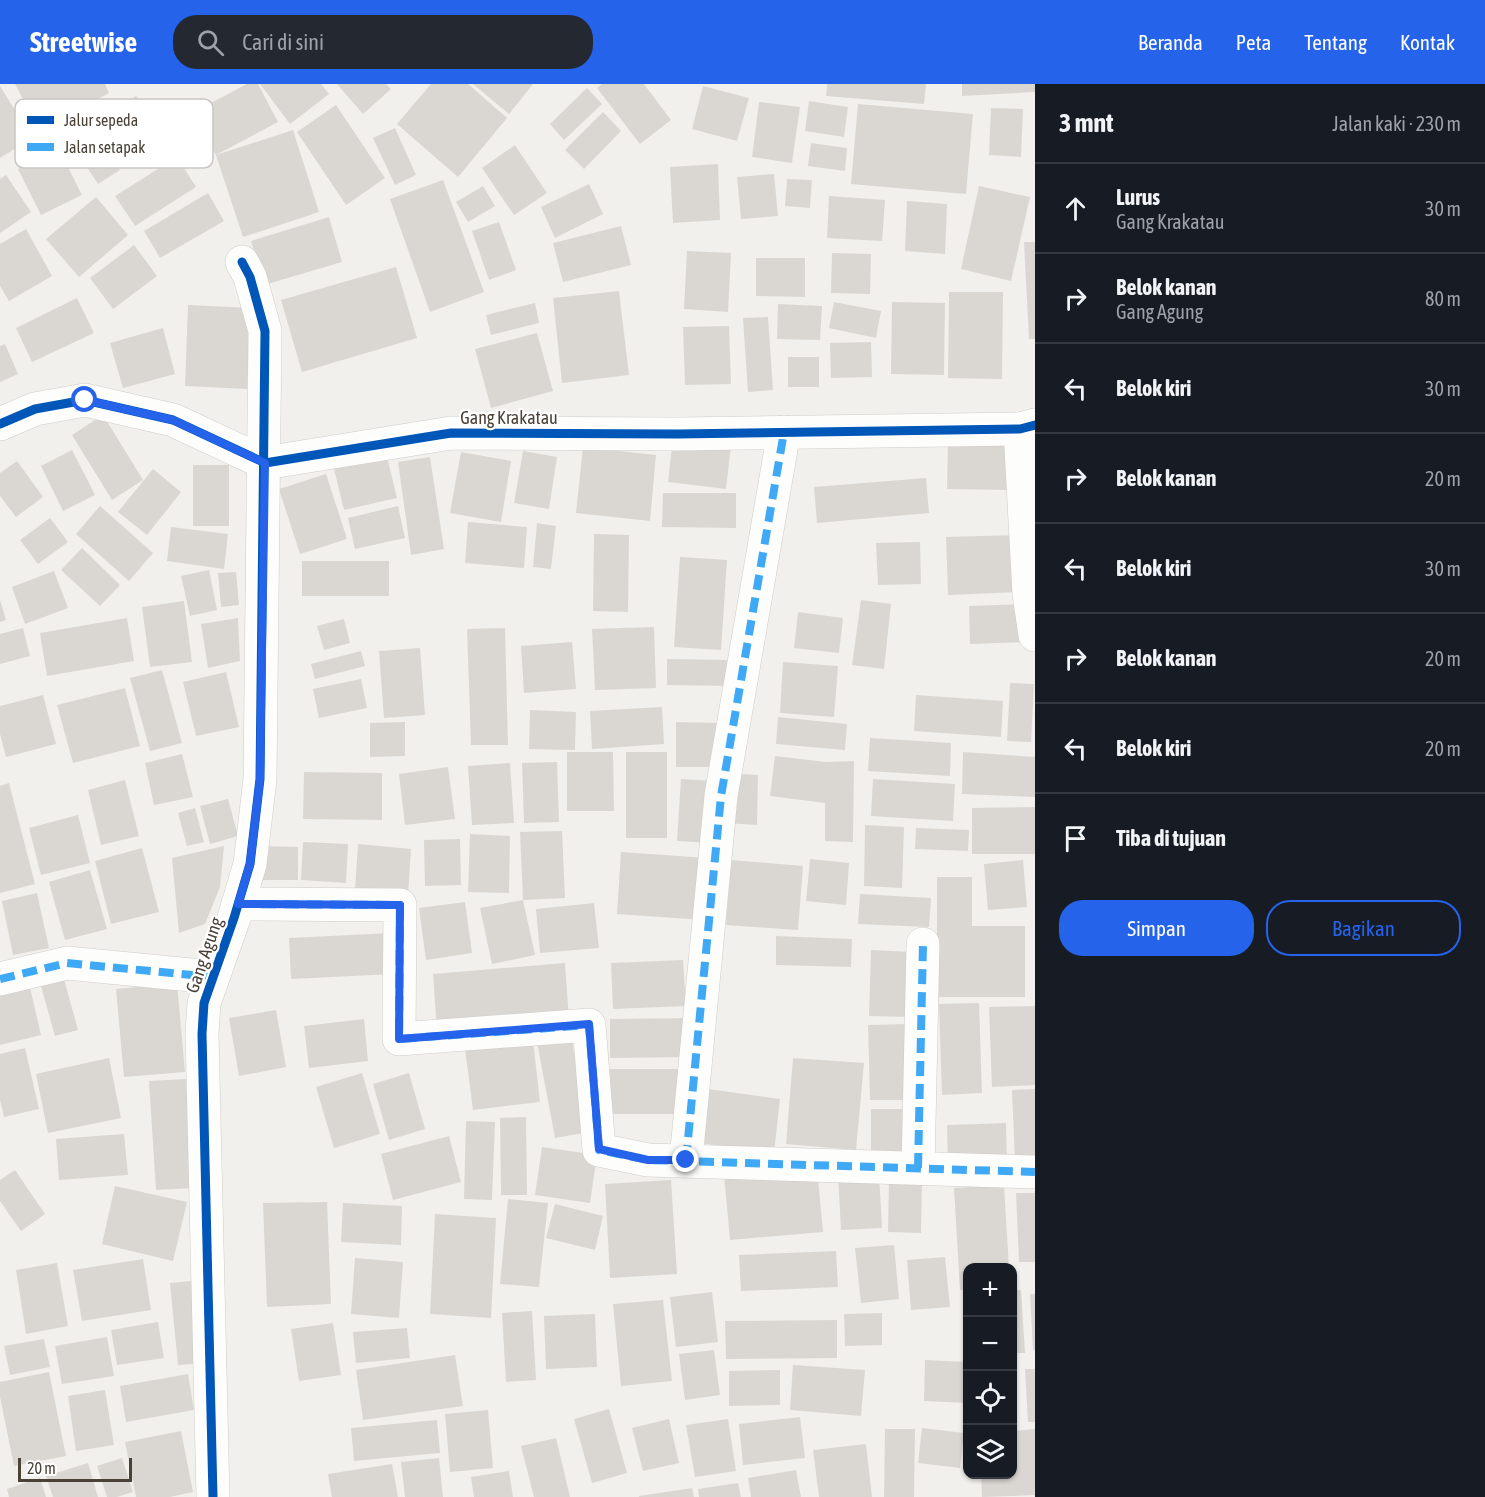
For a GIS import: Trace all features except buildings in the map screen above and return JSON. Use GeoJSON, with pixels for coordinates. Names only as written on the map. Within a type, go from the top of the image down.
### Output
{"type":"FeatureCollection","features":[{"type":"Feature","properties":{"kind":"street","name":"Gang Agung"},"geometry":{"type":"LineString","coordinates":[[213,1497],[202,1034],[204,1003],[250,864],[260,779],[265,331],[250,277],[242,262]]}},
{"type":"Feature","properties":{"kind":"street"},"geometry":{"type":"LineString","coordinates":[[0,424],[35,409],[85,400],[173,420],[265,463]]}},
{"type":"Feature","properties":{"kind":"street"},"geometry":{"type":"LineString","coordinates":[[1027,427],[1029,594],[1035,635]]}},
{"type":"Feature","properties":{"kind":"street","name":"Gang Krakatau"},"geometry":{"type":"LineString","coordinates":[[265,463],[451,433],[678,434],[1027,427]]}},
{"type":"Feature","properties":{"kind":"street"},"geometry":{"type":"LineString","coordinates":[[686,1160],[721,796],[784,432]]}},
{"type":"Feature","properties":{"kind":"street"},"geometry":{"type":"LineString","coordinates":[[238,904],[400,905],[399,1039],[589,1024],[599,1149],[648,1160],[1035,1172]]}},
{"type":"Feature","properties":{"kind":"street"},"geometry":{"type":"LineString","coordinates":[[918,1168],[923,944]]}},
{"type":"Feature","properties":{"kind":"street"},"geometry":{"type":"LineString","coordinates":[[0,979],[67,963],[212,977]]}},
{"type":"Feature","properties":{"kind":"marked path"},"geometry":{"type":"LineString","coordinates":[[686,1160],[721,796],[784,432]]}},
{"type":"Feature","properties":{"kind":"marked path"},"geometry":{"type":"LineString","coordinates":[[238,904],[400,905],[399,1039],[589,1025],[599,1150],[648,1160],[1035,1172]]}},
{"type":"Feature","properties":{"kind":"marked path"},"geometry":{"type":"LineString","coordinates":[[918,1168],[923,944]]}},
{"type":"Feature","properties":{"kind":"marked path"},"geometry":{"type":"LineString","coordinates":[[0,979],[67,963],[212,977]]}},
{"type":"Feature","properties":{"kind":"cycle path"},"geometry":{"type":"LineString","coordinates":[[213,1497],[202,1034],[204,1003],[250,864],[260,779],[265,331],[250,277],[242,262]]}},
{"type":"Feature","properties":{"kind":"cycle path"},"geometry":{"type":"LineString","coordinates":[[0,424],[35,409],[85,400],[173,420],[265,463],[451,433],[678,434],[1020,429],[1035,425]]}},
{"type":"Feature","properties":{"kind":"route"},"geometry":{"type":"LineString","coordinates":[[85,400],[173,420],[265,463],[260,779],[250,864],[238,904],[400,905],[399,1039],[589,1024],[599,1149],[648,1160],[686,1160]]}}]}
